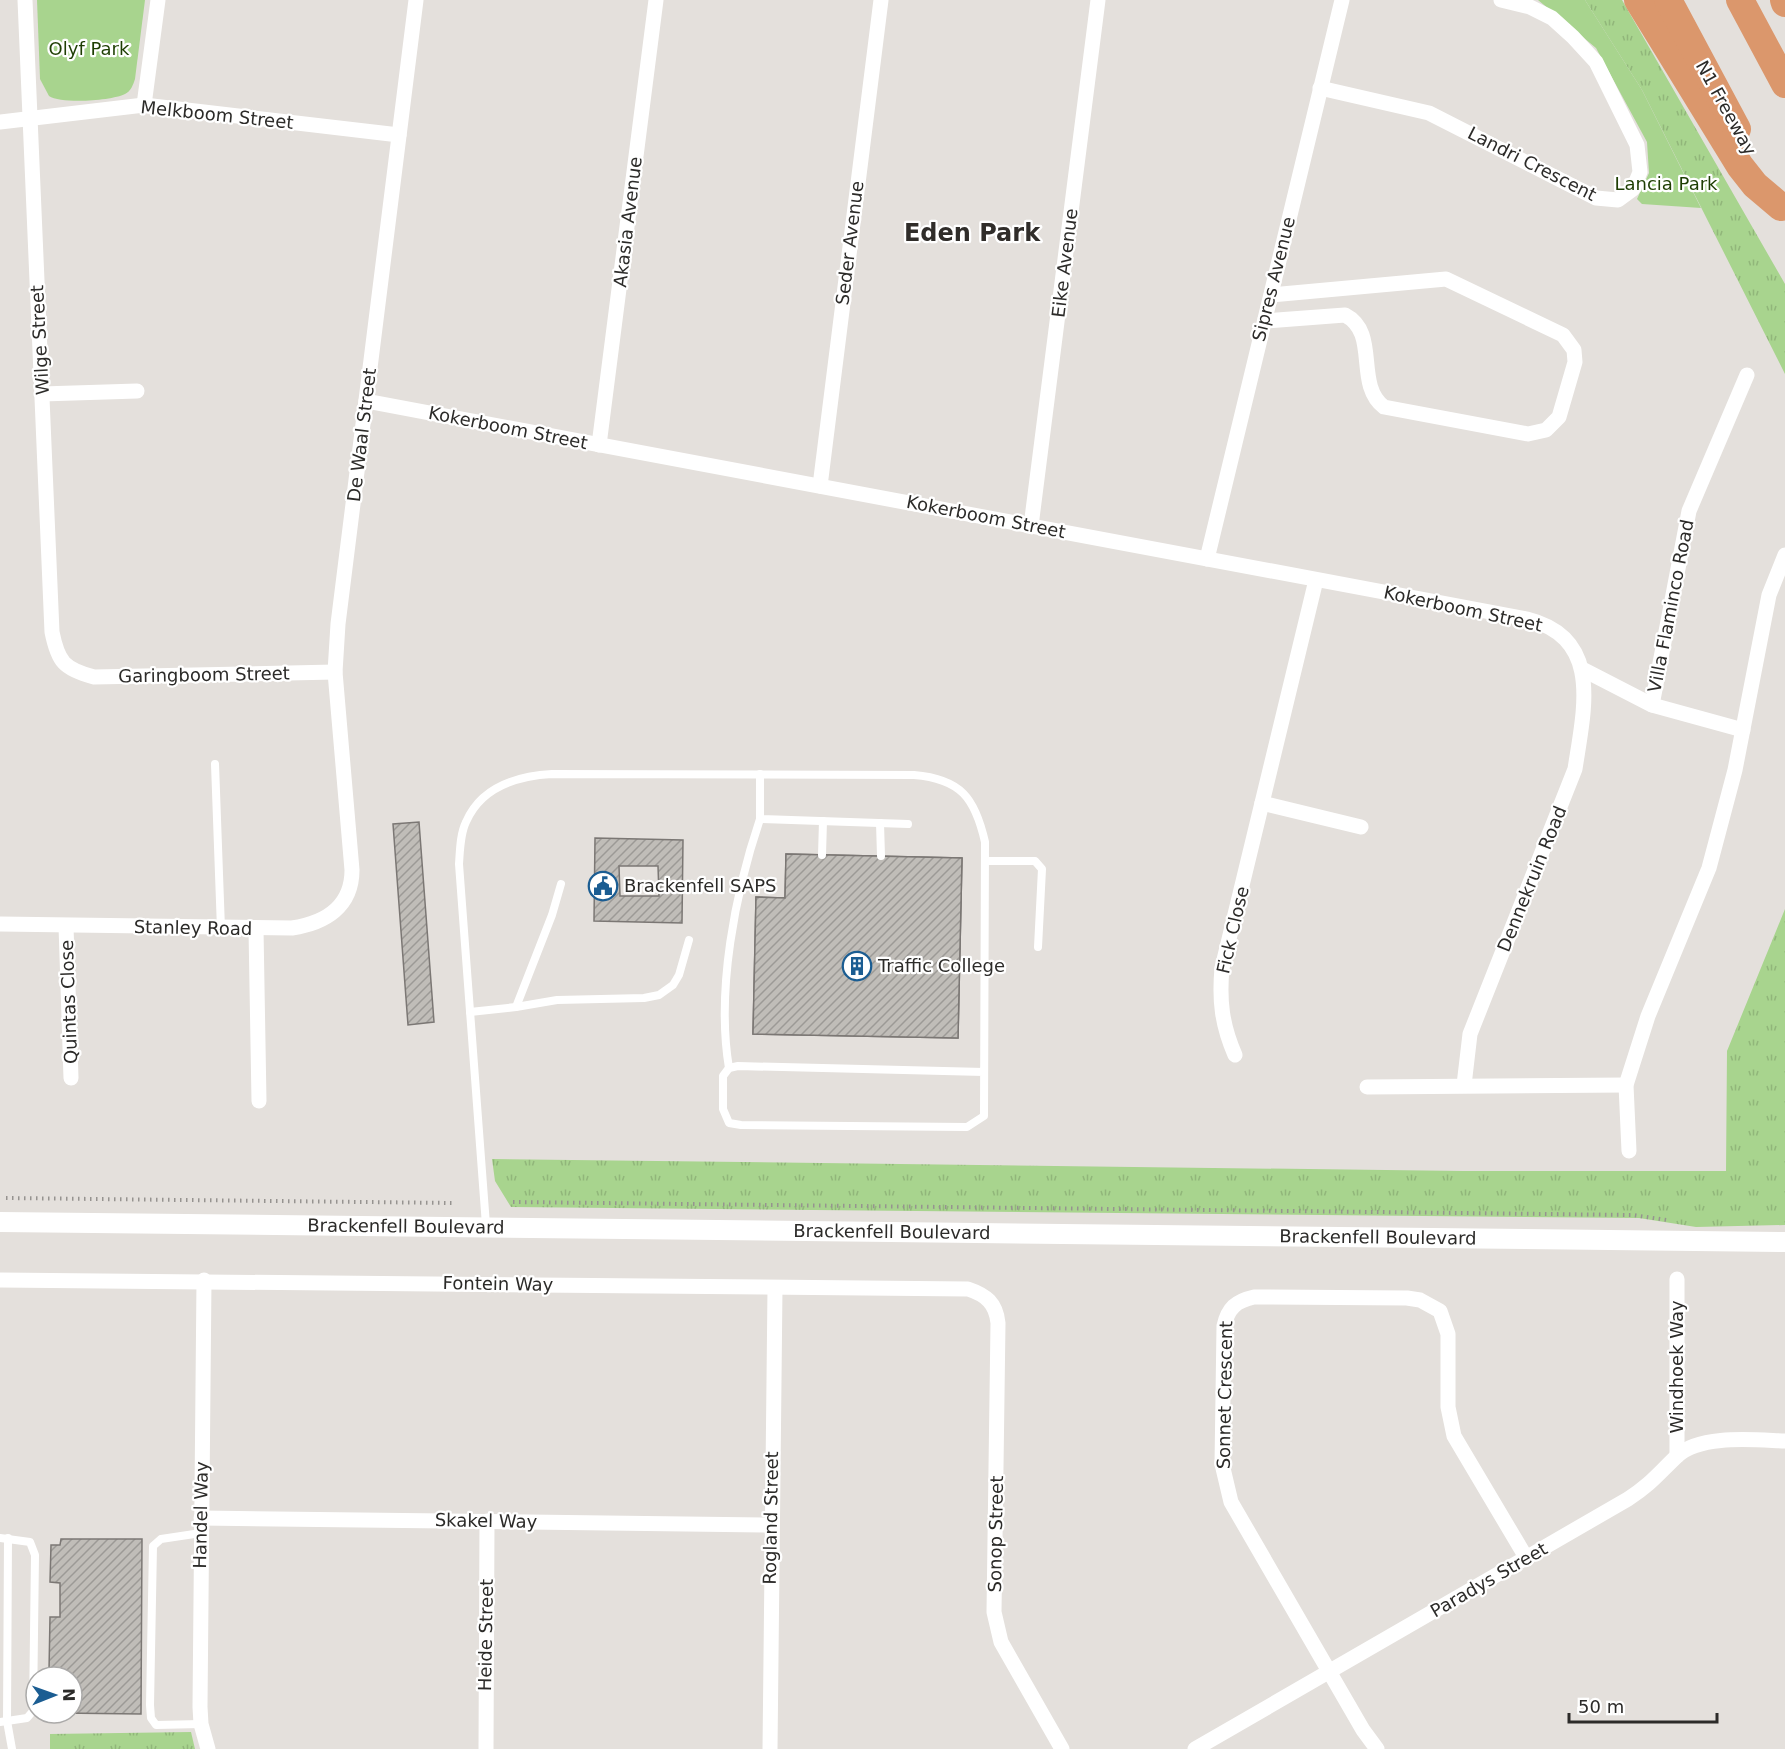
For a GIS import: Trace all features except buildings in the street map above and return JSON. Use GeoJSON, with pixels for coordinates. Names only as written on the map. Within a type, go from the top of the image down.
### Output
{"type":"FeatureCollection","features":[{"type":"Feature","properties":{"kind":"highway"},"geometry":{"type":"LineString","coordinates":[[1638,0],[1740,166],[1755,185],[1783,211]]}},
{"type":"Feature","properties":{"kind":"highway","name":"N1 Freeway"},"geometry":{"type":"LineString","coordinates":[[1668,0],[1783,211]]}},
{"type":"Feature","properties":{"kind":"highway"},"geometry":{"type":"LineString","coordinates":[[1740,0],[1785,84]]}},
{"type":"Feature","properties":{"kind":"street","name":"Wilge Street"},"geometry":{"type":"LineString","coordinates":[[25,0],[52,632],[56,651],[63,663],[75,672]]}},
{"type":"Feature","properties":{"kind":"street"},"geometry":{"type":"LineString","coordinates":[[144,105],[158,0]]}},
{"type":"Feature","properties":{"kind":"street","name":"De Waal Street"},"geometry":{"type":"LineString","coordinates":[[352,870],[335,672],[338,624],[416,0]]}},
{"type":"Feature","properties":{"kind":"street","name":"Akasia Avenue"},"geometry":{"type":"LineString","coordinates":[[599,445],[656,0]]}},
{"type":"Feature","properties":{"kind":"street","name":"Seder Avenue"},"geometry":{"type":"LineString","coordinates":[[820,486],[881,0]]}},
{"type":"Feature","properties":{"kind":"street","name":"Eike Avenue"},"geometry":{"type":"LineString","coordinates":[[1031,526],[1098,0]]}},
{"type":"Feature","properties":{"kind":"street","name":"Sipres Avenue"},"geometry":{"type":"LineString","coordinates":[[1207,559],[1342,0]]}},
{"type":"Feature","properties":{"kind":"street","name":"Landri Crescent"},"geometry":{"type":"LineString","coordinates":[[1320,88],[1429,113],[1596,198],[1611,201],[1626,196],[1637,182],[1640,154],[1596,62],[1552,18],[1530,7],[1501,0]]}},
{"type":"Feature","properties":{"kind":"street","name":"Melkboom Street"},"geometry":{"type":"LineString","coordinates":[[0,122],[144,105],[399,135]]}},
{"type":"Feature","properties":{"kind":"street"},"geometry":{"type":"LineString","coordinates":[[1264,321],[1345,315],[1355,320],[1362,329],[1371,392],[1384,407],[1528,434],[1546,430],[1559,417],[1573,373],[1574,350],[1563,335],[1446,279],[1271,295]]}},
{"type":"Feature","properties":{"kind":"street","name":"Villa Flaminco Road"},"geometry":{"type":"LineString","coordinates":[[1652,705],[1689,512],[1747,375]]}},
{"type":"Feature","properties":{"kind":"street"},"geometry":{"type":"LineString","coordinates":[[42,394],[137,391]]}},
{"type":"Feature","properties":{"kind":"street","name":"Kokerboom Street"},"geometry":{"type":"LineString","coordinates":[[366,401],[1541,623],[1566,638],[1584,670]]}},
{"type":"Feature","properties":{"kind":"street"},"geometry":{"type":"LineString","coordinates":[[1629,1151],[1626,1085],[1648,1016],[1702,887],[1727,800],[1743,730],[1768,595],[1785,555]]}},
{"type":"Feature","properties":{"kind":"street","name":"Fick Close"},"geometry":{"type":"LineString","coordinates":[[1235,1055],[1222,1022],[1219,1000],[1222,968],[1316,580]]}},
{"type":"Feature","properties":{"kind":"street","name":"Villa Flaminco Road"},"geometry":{"type":"LineString","coordinates":[[1584,670],[1652,705],[1743,730]]}},
{"type":"Feature","properties":{"kind":"street","name":"Dennekruin Road"},"geometry":{"type":"LineString","coordinates":[[1464,1085],[1470,1034],[1575,769],[1580,734],[1584,670]]}},
{"type":"Feature","properties":{"kind":"street","name":"Garingboom Street"},"geometry":{"type":"LineString","coordinates":[[75,672],[94,676],[335,672]]}},
{"type":"Feature","properties":{"kind":"street"},"geometry":{"type":"LineString","coordinates":[[1262,803],[1361,827]]}},
{"type":"Feature","properties":{"kind":"street","name":"Stanley Road"},"geometry":{"type":"LineString","coordinates":[[0,924],[221,929],[308,926],[328,917],[346,900],[352,882],[352,870]]}},
{"type":"Feature","properties":{"kind":"street","name":"Quintas Close"},"geometry":{"type":"LineString","coordinates":[[66,926],[71,1078]]}},
{"type":"Feature","properties":{"kind":"street"},"geometry":{"type":"LineString","coordinates":[[256,929],[259,1101]]}},
{"type":"Feature","properties":{"kind":"street"},"geometry":{"type":"LineString","coordinates":[[1367,1087],[1626,1085]]}},
{"type":"Feature","properties":{"kind":"street","name":"Brackenfell Boulevard"},"geometry":{"type":"LineString","coordinates":[[0,1222],[487,1230],[1785,1242]]}},
{"type":"Feature","properties":{"kind":"street","name":"Windhoek Way"},"geometry":{"type":"LineString","coordinates":[[1677,1279],[1677,1456]]}},
{"type":"Feature","properties":{"kind":"street","name":"Fontein Way"},"geometry":{"type":"LineString","coordinates":[[0,1280],[204,1280],[968,1290],[982,1294],[992,1303]]}},
{"type":"Feature","properties":{"kind":"street","name":"Handel Way"},"geometry":{"type":"LineString","coordinates":[[204,1280],[201,1724],[208,1749]]}},
{"type":"Feature","properties":{"kind":"street","name":"Rogland Street"},"geometry":{"type":"LineString","coordinates":[[770,1749],[775,1288]]}},
{"type":"Feature","properties":{"kind":"street","name":"Sonnet Crescent"},"geometry":{"type":"LineString","coordinates":[[1377,1749],[1363,1730],[1244,1527],[1225,1485],[1222,1464],[1224,1326],[1227,1311],[1234,1304],[1254,1297],[1407,1298],[1433,1305],[1444,1320],[1448,1334],[1448,1407],[1454,1436],[1527,1559]]}},
{"type":"Feature","properties":{"kind":"street","name":"Sonop Street"},"geometry":{"type":"LineString","coordinates":[[992,1303],[997,1312],[999,1342],[994,1612],[1001,1642],[1062,1749]]}},
{"type":"Feature","properties":{"kind":"street","name":"Paradys Street"},"geometry":{"type":"LineString","coordinates":[[1195,1749],[1527,1559],[1647,1487],[1677,1456],[1691,1446],[1723,1441],[1785,1441]]}},
{"type":"Feature","properties":{"kind":"street","name":"Skakel Way"},"geometry":{"type":"LineString","coordinates":[[201,1526],[487,1521],[771,1525]]}},
{"type":"Feature","properties":{"kind":"street","name":"Heide Street"},"geometry":{"type":"LineString","coordinates":[[486,1749],[487,1521]]}},
{"type":"Feature","properties":{"kind":"lane"},"geometry":{"type":"LineString","coordinates":[[215,764],[221,929]]}},
{"type":"Feature","properties":{"kind":"lane"},"geometry":{"type":"LineString","coordinates":[[487,1230],[459,864],[465,822],[484,798],[500,784],[532,775],[760,774],[914,775],[943,780],[960,789],[972,802],[981,821],[986,842],[984,1116],[967,1127],[741,1125],[729,1123],[725,1118],[721,1082],[729,1068],[723,1036],[733,922],[760,819],[760,774]]}},
{"type":"Feature","properties":{"kind":"lane"},"geometry":{"type":"LineString","coordinates":[[760,819],[908,824]]}},
{"type":"Feature","properties":{"kind":"lane"},"geometry":{"type":"LineString","coordinates":[[822,855],[823,821]]}},
{"type":"Feature","properties":{"kind":"lane"},"geometry":{"type":"LineString","coordinates":[[880,823],[881,856]]}},
{"type":"Feature","properties":{"kind":"lane"},"geometry":{"type":"LineString","coordinates":[[986,861],[1035,861],[1040,864],[1042,869],[1038,947]]}},
{"type":"Feature","properties":{"kind":"lane"},"geometry":{"type":"LineString","coordinates":[[516,1007],[552,915],[561,884]]}},
{"type":"Feature","properties":{"kind":"lane"},"geometry":{"type":"LineString","coordinates":[[470,1012],[590,997],[644,998],[659,995],[673,985],[679,975],[689,940]]}},
{"type":"Feature","properties":{"kind":"lane"},"geometry":{"type":"LineString","coordinates":[[729,1068],[984,1072]]}},
{"type":"Feature","properties":{"kind":"lane"},"geometry":{"type":"LineString","coordinates":[[201,1526],[161,1539],[153,1546],[150,1705],[151,1719],[156,1725],[201,1724]]}},
{"type":"Feature","properties":{"kind":"lane"},"geometry":{"type":"LineString","coordinates":[[3,1721],[27,1718],[33,1712],[35,1568],[34,1549],[30,1542],[4,1538],[3,1721],[12,1749]]}},
{"type":"Feature","properties":{"kind":"path"},"geometry":{"type":"LineString","coordinates":[[6,1198],[452,1203]]}},
{"type":"Feature","properties":{"kind":"path"},"geometry":{"type":"LineString","coordinates":[[513,1202],[1633,1215],[1672,1220]]}},
{"type":"Feature","properties":{"kind":"green space","name":"Olyf Park"},"geometry":{"type":"Polygon","coordinates":[[[37,0],[145,0],[135,79],[129,91],[118,96],[86,101],[64,100],[49,96],[40,79],[37,0]]]}},
{"type":"Feature","properties":{"kind":"green space","name":"Lancia Park"},"geometry":{"type":"Polygon","coordinates":[[[1538,0],[1585,0],[1642,90],[1701,208],[1642,204],[1637,199],[1649,173],[1647,142],[1596,48],[1538,0]]]}},
{"type":"Feature","properties":{"kind":"green space"},"geometry":{"type":"Polygon","coordinates":[[[1585,0],[1622,0],[1785,284],[1785,374],[1642,90],[1585,0]]]}},
{"type":"Feature","properties":{"kind":"green space"},"geometry":{"type":"Polygon","coordinates":[[[1785,909],[1785,1225],[1696,1227],[1639,1218],[511,1207],[495,1181],[492,1159],[1463,1171],[1726,1171],[1727,1051],[1785,909]]]}},
{"type":"Feature","properties":{"kind":"green space"},"geometry":{"type":"Polygon","coordinates":[[[191,1732],[195,1749],[50,1749],[50,1734],[191,1732]]]}},
{"type":"Feature","properties":{"kind":"place","name":"Brackenfell SAPS"},"geometry":{"type":"Point","coordinates":[603,886]}},
{"type":"Feature","properties":{"kind":"place","name":"Traffic College"},"geometry":{"type":"Point","coordinates":[857,966]}},
{"type":"Feature","properties":{"kind":"district","name":"Eden Park"},"geometry":{"type":"Point","coordinates":[972,233]}}]}
